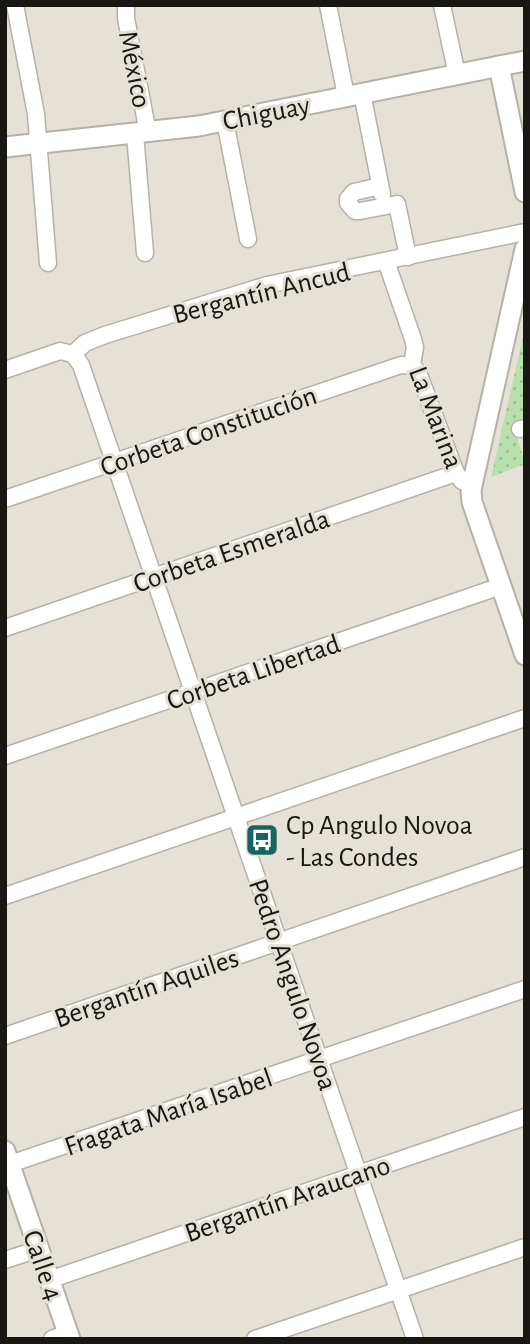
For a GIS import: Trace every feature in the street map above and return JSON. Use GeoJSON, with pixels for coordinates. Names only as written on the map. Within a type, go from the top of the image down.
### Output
{"type":"FeatureCollection","features":[{"type":"Feature","properties":{"kind":"street"},"geometry":{"type":"LineString","coordinates":[[15,5],[36,114],[48,263]]}},
{"type":"Feature","properties":{"kind":"street","name":"México"},"geometry":{"type":"LineString","coordinates":[[126,5],[141,134],[145,253]]}},
{"type":"Feature","properties":{"kind":"street"},"geometry":{"type":"LineString","coordinates":[[328,5],[384,206]]}},
{"type":"Feature","properties":{"kind":"street"},"geometry":{"type":"LineString","coordinates":[[442,5],[457,75]]}},
{"type":"Feature","properties":{"kind":"street","name":"Chiguay"},"geometry":{"type":"LineString","coordinates":[[5,147],[141,134],[225,121],[525,61]]}},
{"type":"Feature","properties":{"kind":"street"},"geometry":{"type":"LineString","coordinates":[[499,66],[525,191]]}},
{"type":"Feature","properties":{"kind":"street"},"geometry":{"type":"LineString","coordinates":[[225,121],[247,239]]}},
{"type":"Feature","properties":{"kind":"street"},"geometry":{"type":"LineString","coordinates":[[380,186],[354,192],[348,199],[348,204],[355,211],[397,204],[408,257]]}},
{"type":"Feature","properties":{"kind":"street","name":"Bergantín Ancud"},"geometry":{"type":"LineString","coordinates":[[5,370],[60,351],[73,354],[85,343],[105,335],[249,290],[525,232]]}},
{"type":"Feature","properties":{"kind":"street","name":"La Marina"},"geometry":{"type":"LineString","coordinates":[[524,255],[471,490],[472,502],[525,655]]}},
{"type":"Feature","properties":{"kind":"street","name":"La Marina"},"geometry":{"type":"LineString","coordinates":[[386,261],[415,347],[412,366],[418,372],[456,472],[471,490]]}},
{"type":"Feature","properties":{"kind":"street","name":"Pedro Angulo Novoa"},"geometry":{"type":"LineString","coordinates":[[73,354],[81,365],[415,1339]]}},
{"type":"Feature","properties":{"kind":"street","name":"Corbeta Constitución"},"geometry":{"type":"LineString","coordinates":[[5,499],[401,365],[412,366]]}},
{"type":"Feature","properties":{"kind":"street","name":"Corbeta Esmeralda"},"geometry":{"type":"LineString","coordinates":[[5,628],[456,472]]}},
{"type":"Feature","properties":{"kind":"street","name":"Corbeta Libertad"},"geometry":{"type":"LineString","coordinates":[[5,756],[501,586]]}},
{"type":"Feature","properties":{"kind":"street"},"geometry":{"type":"LineString","coordinates":[[5,896],[525,718]]}},
{"type":"Feature","properties":{"kind":"street","name":"Bergantín Aquiles"},"geometry":{"type":"LineString","coordinates":[[5,1036],[525,857]]}},
{"type":"Feature","properties":{"kind":"street","name":"Fragata María Isabel"},"geometry":{"type":"LineString","coordinates":[[8,1166],[525,989]]}},
{"type":"Feature","properties":{"kind":"street","name":"Bergantín Araucano"},"geometry":{"type":"LineString","coordinates":[[49,1280],[525,1116]]}},
{"type":"Feature","properties":{"kind":"street","name":"Calle 4"},"geometry":{"type":"LineString","coordinates":[[8,1166],[49,1280],[63,1337]]}},
{"type":"Feature","properties":{"kind":"street"},"geometry":{"type":"LineString","coordinates":[[256,1339],[525,1247]]}},
{"type":"Feature","properties":{"kind":"street"},"geometry":{"type":"LineString","coordinates":[[5,1260],[39,1249]]}},
{"type":"Feature","properties":{"kind":"green space"},"geometry":{"type":"Polygon","coordinates":[[[525,328],[525,423],[514,427],[525,464],[491,477],[525,328]]]}},
{"type":"Feature","properties":{"kind":"place","name":"Cp Angulo Novoa - Las Condes"},"geometry":{"type":"Point","coordinates":[262,840]}}]}
